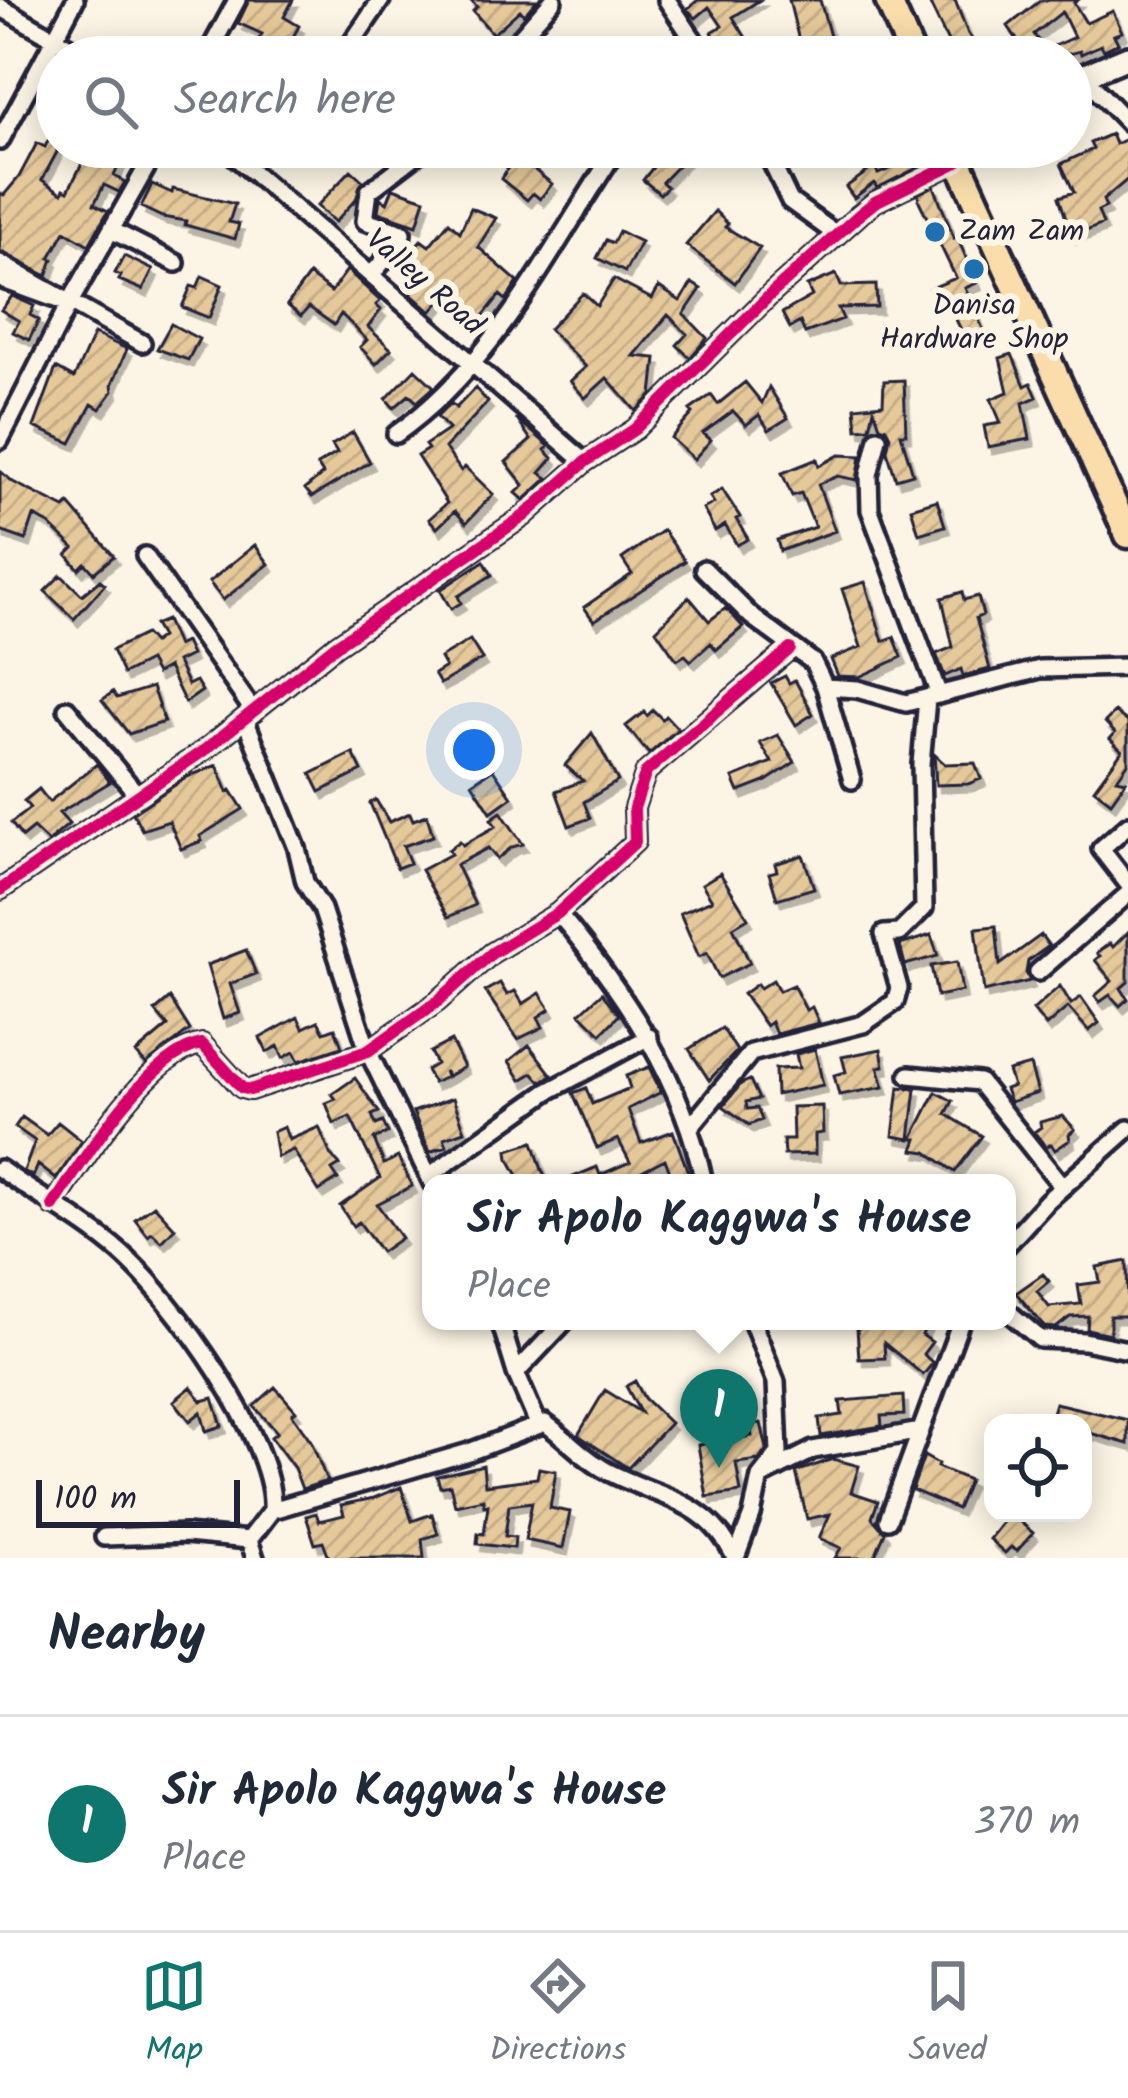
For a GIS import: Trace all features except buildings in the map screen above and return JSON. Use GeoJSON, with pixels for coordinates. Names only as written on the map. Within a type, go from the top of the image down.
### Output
{"type":"FeatureCollection","features":[{"type":"Feature","properties":{"kind":"main road"},"geometry":{"type":"LineString","coordinates":[[887,0],[903,36]]}},
{"type":"Feature","properties":{"kind":"main road"},"geometry":{"type":"LineString","coordinates":[[960,168],[1128,535]]}},
{"type":"Feature","properties":{"kind":"street"},"geometry":{"type":"LineString","coordinates":[[56,36],[75,0]]}},
{"type":"Feature","properties":{"kind":"street"},"geometry":{"type":"LineString","coordinates":[[217,36],[237,0]]}},
{"type":"Feature","properties":{"kind":"street"},"geometry":{"type":"LineString","coordinates":[[356,36],[381,0]]}},
{"type":"Feature","properties":{"kind":"street"},"geometry":{"type":"LineString","coordinates":[[521,36],[553,0]]}},
{"type":"Feature","properties":{"kind":"street"},"geometry":{"type":"LineString","coordinates":[[668,0],[691,36]]}},
{"type":"Feature","properties":{"kind":"street"},"geometry":{"type":"LineString","coordinates":[[0,7],[53,36]]}},
{"type":"Feature","properties":{"kind":"street"},"geometry":{"type":"LineString","coordinates":[[1092,73],[1128,57]]}},
{"type":"Feature","properties":{"kind":"street"},"geometry":{"type":"LineString","coordinates":[[0,141],[36,73]]}},
{"type":"Feature","properties":{"kind":"street"},"geometry":{"type":"LineString","coordinates":[[1092,92],[1128,123]]}},
{"type":"Feature","properties":{"kind":"street"},"geometry":{"type":"LineString","coordinates":[[0,440],[70,302],[147,168]]}},
{"type":"Feature","properties":{"kind":"street","name":"Valley Road"},"geometry":{"type":"LineString","coordinates":[[248,168],[585,462]]}},
{"type":"Feature","properties":{"kind":"street"},"geometry":{"type":"LineString","coordinates":[[372,274],[402,233],[364,221],[369,191],[399,168]]}},
{"type":"Feature","properties":{"kind":"street"},"geometry":{"type":"LineString","coordinates":[[396,434],[432,409],[474,363],[605,168]]}},
{"type":"Feature","properties":{"kind":"street"},"geometry":{"type":"LineString","coordinates":[[774,168],[790,201],[837,235]]}},
{"type":"Feature","properties":{"kind":"street"},"geometry":{"type":"LineString","coordinates":[[0,890],[249,716],[335,646],[524,516],[585,462],[635,429],[875,202],[931,168]]}},
{"type":"Feature","properties":{"kind":"street"},"geometry":{"type":"LineString","coordinates":[[113,231],[176,263]]}},
{"type":"Feature","properties":{"kind":"street"},"geometry":{"type":"LineString","coordinates":[[0,263],[142,344]]}},
{"type":"Feature","properties":{"kind":"street"},"geometry":{"type":"LineString","coordinates":[[0,279],[70,302]]}},
{"type":"Feature","properties":{"kind":"street"},"geometry":{"type":"LineString","coordinates":[[691,1126],[751,1053],[863,1024],[896,1002],[899,988],[884,934],[899,933],[924,908],[921,764],[933,697],[871,510],[868,475],[878,438]]}},
{"type":"Feature","properties":{"kind":"street"},"geometry":{"type":"LineString","coordinates":[[145,556],[249,716],[305,882],[322,909],[368,1052],[428,1174]]}},
{"type":"Feature","properties":{"kind":"street"},"geometry":{"type":"LineString","coordinates":[[704,569],[790,649],[813,662],[826,687],[852,779]]}},
{"type":"Feature","properties":{"kind":"street"},"geometry":{"type":"LineString","coordinates":[[52,1205],[140,1085],[188,1047],[202,1044],[242,1088],[250,1090],[368,1052],[437,1002],[492,953],[558,913],[635,842],[634,808],[646,772],[790,649]]}},
{"type":"Feature","properties":{"kind":"street"},"geometry":{"type":"LineString","coordinates":[[826,687],[857,689],[906,703],[1040,669],[1128,667]]}},
{"type":"Feature","properties":{"kind":"street"},"geometry":{"type":"LineString","coordinates":[[68,709],[136,794]]}},
{"type":"Feature","properties":{"kind":"street"},"geometry":{"type":"LineString","coordinates":[[1128,825],[1101,849],[1128,884]]}},
{"type":"Feature","properties":{"kind":"street"},"geometry":{"type":"LineString","coordinates":[[1038,972],[1128,894]]}},
{"type":"Feature","properties":{"kind":"street"},"geometry":{"type":"LineString","coordinates":[[558,913],[599,962],[649,1036],[691,1126],[702,1174]]}},
{"type":"Feature","properties":{"kind":"street"},"geometry":{"type":"LineString","coordinates":[[437,1174],[547,1092],[649,1036]]}},
{"type":"Feature","properties":{"kind":"street"},"geometry":{"type":"LineString","coordinates":[[909,1075],[979,1082],[1062,1186]]}},
{"type":"Feature","properties":{"kind":"street"},"geometry":{"type":"LineString","coordinates":[[1016,1235],[1062,1186],[1128,1129]]}},
{"type":"Feature","properties":{"kind":"street"},"geometry":{"type":"LineString","coordinates":[[0,1169],[136,1266],[216,1370],[258,1450],[269,1481],[272,1510]]}},
{"type":"Feature","properties":{"kind":"street"},"geometry":{"type":"LineString","coordinates":[[1016,1319],[1040,1339],[1128,1349]]}},
{"type":"Feature","properties":{"kind":"street"},"geometry":{"type":"LineString","coordinates":[[503,1330],[538,1424]]}},
{"type":"Feature","properties":{"kind":"street"},"geometry":{"type":"LineString","coordinates":[[516,1373],[557,1330]]}},
{"type":"Feature","properties":{"kind":"street"},"geometry":{"type":"LineString","coordinates":[[735,1558],[760,1477],[779,1453],[776,1382],[756,1330]]}},
{"type":"Feature","properties":{"kind":"street"},"geometry":{"type":"LineString","coordinates":[[887,1520],[958,1330]]}},
{"type":"Feature","properties":{"kind":"street"},"geometry":{"type":"LineString","coordinates":[[249,1540],[272,1510],[469,1452],[538,1424],[550,1426],[602,1468],[704,1515],[724,1533],[735,1558]]}},
{"type":"Feature","properties":{"kind":"street"},"geometry":{"type":"LineString","coordinates":[[760,1477],[812,1450],[921,1431]]}},
{"type":"Feature","properties":{"kind":"street"},"geometry":{"type":"LineString","coordinates":[[104,1537],[186,1534],[249,1540]]}},
{"type":"Feature","properties":{"kind":"street"},"geometry":{"type":"LineString","coordinates":[[249,1540],[255,1558]]}},
{"type":"Feature","properties":{"kind":"cycle path"},"geometry":{"type":"LineString","coordinates":[[0,890],[206,749],[335,646],[524,516],[585,462],[635,429],[770,295],[860,214],[945,168]]}},
{"type":"Feature","properties":{"kind":"cycle path"},"geometry":{"type":"LineString","coordinates":[[53,1206],[118,1112],[160,1067],[182,1052],[202,1044],[242,1088],[250,1090],[368,1051],[437,1002],[492,953],[558,913],[635,842],[634,808],[646,772],[790,649]]}},
{"type":"Feature","properties":{"kind":"place","name":"Zam Zam"},"geometry":{"type":"Point","coordinates":[935,232]}},
{"type":"Feature","properties":{"kind":"place","name":"Danisa Hardware Shop"},"geometry":{"type":"Point","coordinates":[974,269]}},
{"type":"Feature","properties":{"kind":"place","name":"Sir Apolo Kaggwa's House"},"geometry":{"type":"Point","coordinates":[719,1468]}}]}
